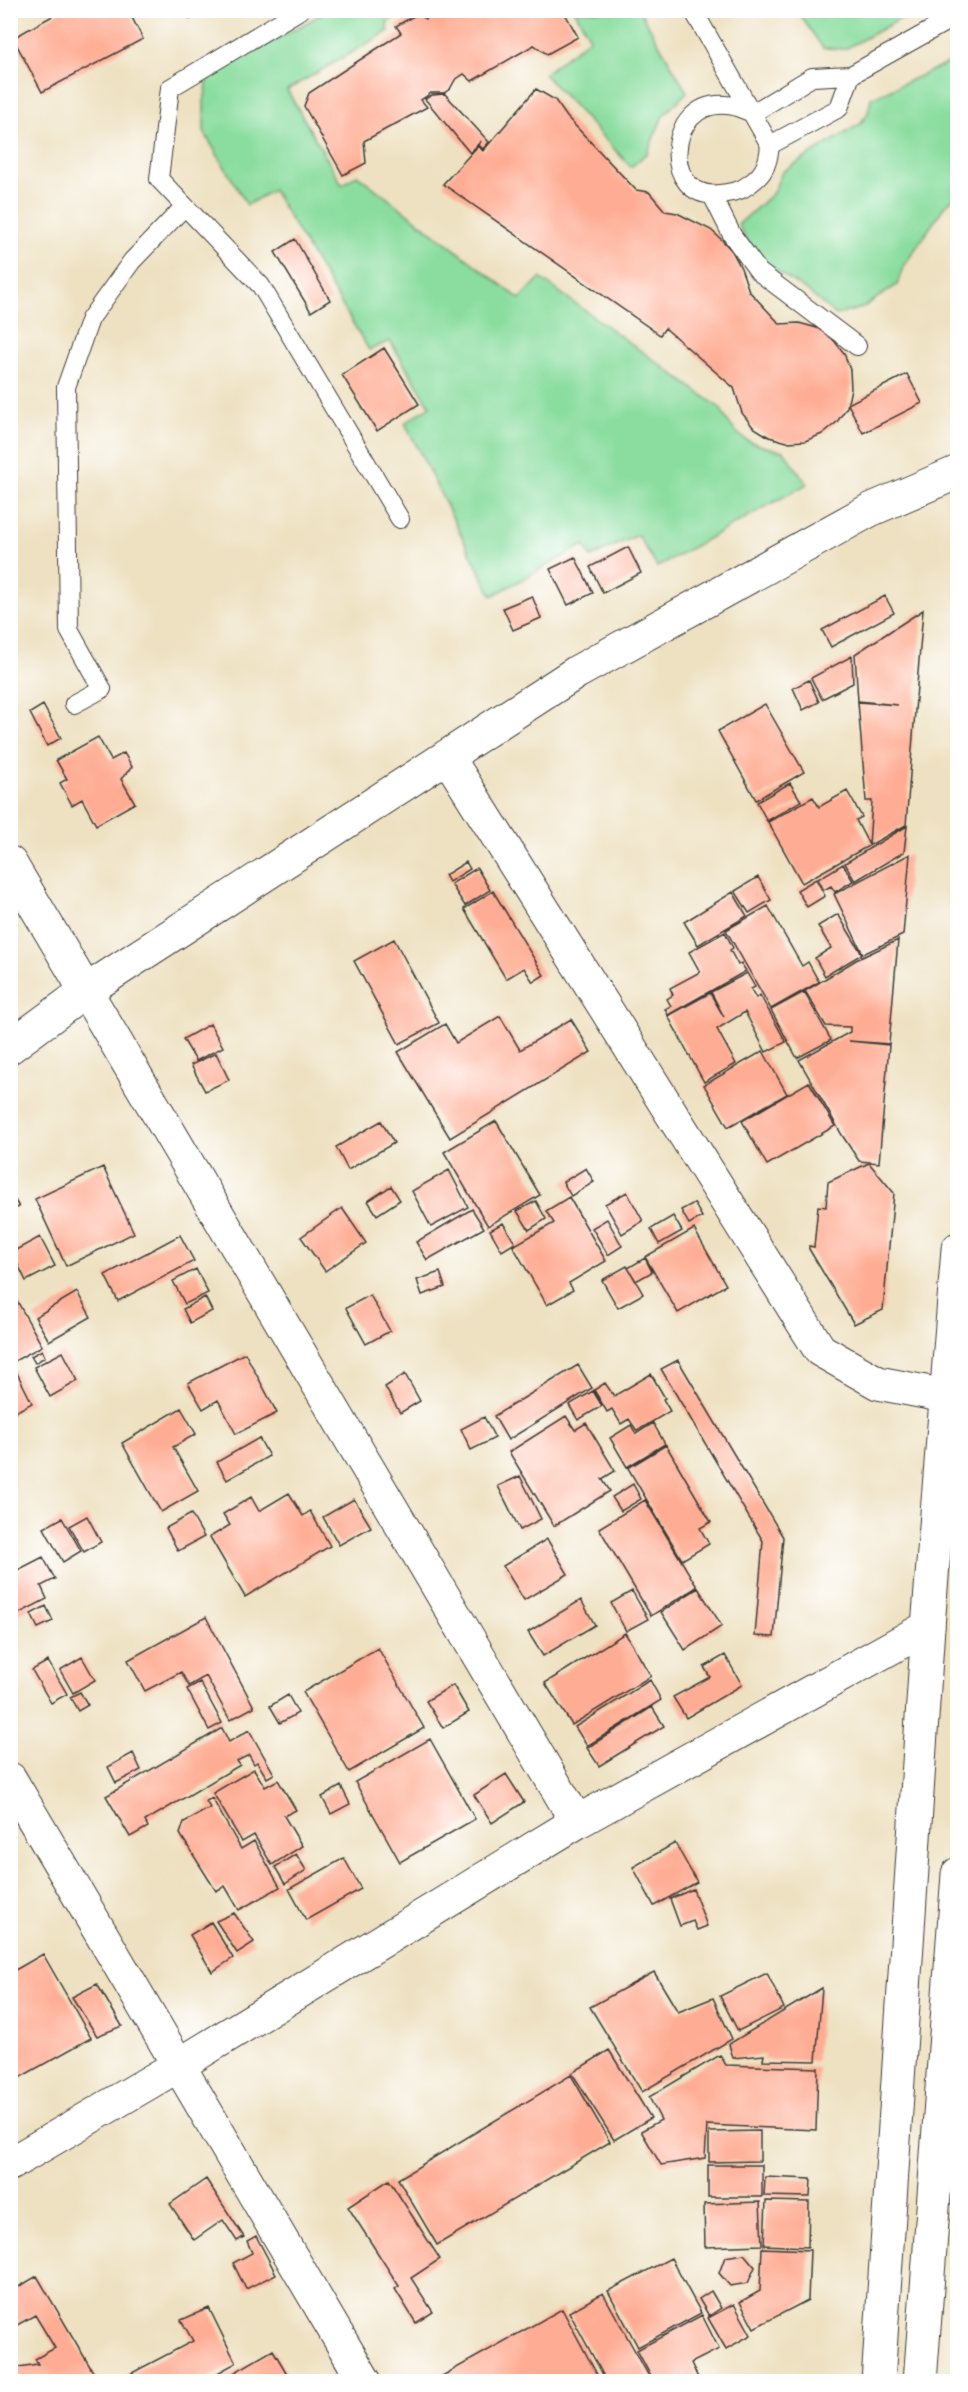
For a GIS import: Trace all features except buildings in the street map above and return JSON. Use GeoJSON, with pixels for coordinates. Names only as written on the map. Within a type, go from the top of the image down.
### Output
{"type":"FeatureCollection","features":[{"type":"Feature","properties":{"kind":"street"},"geometry":{"type":"LineString","coordinates":[[10,1047],[87,990],[588,666],[870,510],[957,472]]}},
{"type":"Feature","properties":{"kind":"street"},"geometry":{"type":"LineString","coordinates":[[447,756],[819,1350],[878,1383],[946,1396]]}},
{"type":"Feature","properties":{"kind":"street"},"geometry":{"type":"LineString","coordinates":[[10,863],[577,1822]]}},
{"type":"Feature","properties":{"kind":"street"},"geometry":{"type":"LineString","coordinates":[[878,2382],[928,1627],[957,1249]]}},
{"type":"Feature","properties":{"kind":"street"},"geometry":{"type":"LineString","coordinates":[[10,2164],[179,2065],[577,1822],[928,1627]]}},
{"type":"Feature","properties":{"kind":"street"},"geometry":{"type":"LineString","coordinates":[[10,1779],[365,2382]]}},
{"type":"Feature","properties":{"kind":"street"},"geometry":{"type":"LineString","coordinates":[[920,2382],[947,2148],[957,1874]]}},
{"type":"Feature","properties":{"kind":"lane"},"geometry":{"type":"LineString","coordinates":[[300,10],[170,88],[159,179],[261,286],[400,519]]}},
{"type":"Feature","properties":{"kind":"lane"},"geometry":{"type":"LineString","coordinates":[[693,10],[753,113],[770,145],[768,163],[756,181],[737,191],[712,195],[691,187],[679,170],[676,145],[689,117],[705,107],[727,105],[753,113],[812,77],[851,75],[957,15]]}},
{"type":"Feature","properties":{"kind":"lane"},"geometry":{"type":"LineString","coordinates":[[770,145],[839,108],[851,75]]}},
{"type":"Feature","properties":{"kind":"lane"},"geometry":{"type":"LineString","coordinates":[[712,195],[732,235],[759,272],[857,346]]}},
{"type":"Feature","properties":{"kind":"lane"},"geometry":{"type":"LineString","coordinates":[[74,704],[102,689],[69,630],[66,387],[90,319],[132,261],[185,206]]}},
{"type":"Feature","properties":{"kind":"green space"},"geometry":{"type":"Polygon","coordinates":[[[327,11],[406,11],[387,22],[389,31],[287,90],[342,185],[357,175],[520,299],[540,278],[720,408],[732,427],[745,439],[784,451],[807,484],[657,567],[638,535],[591,557],[584,545],[492,596],[405,423],[430,406],[390,341],[369,350],[273,190],[247,205],[204,132],[204,102],[208,78],[327,11]]]}},
{"type":"Feature","properties":{"kind":"green space"},"geometry":{"type":"Polygon","coordinates":[[[575,11],[640,11],[687,92],[663,116],[647,153],[631,167],[544,74],[590,38],[575,11]]]}},
{"type":"Feature","properties":{"kind":"green space"},"geometry":{"type":"Polygon","coordinates":[[[797,11],[915,11],[845,49],[823,48],[797,11]]]}},
{"type":"Feature","properties":{"kind":"green space"},"geometry":{"type":"Polygon","coordinates":[[[951,62],[958,71],[957,195],[944,207],[903,267],[897,285],[862,308],[836,315],[808,292],[758,258],[738,225],[773,193],[782,172],[860,124],[868,113],[871,98],[951,62]]]}}]}
